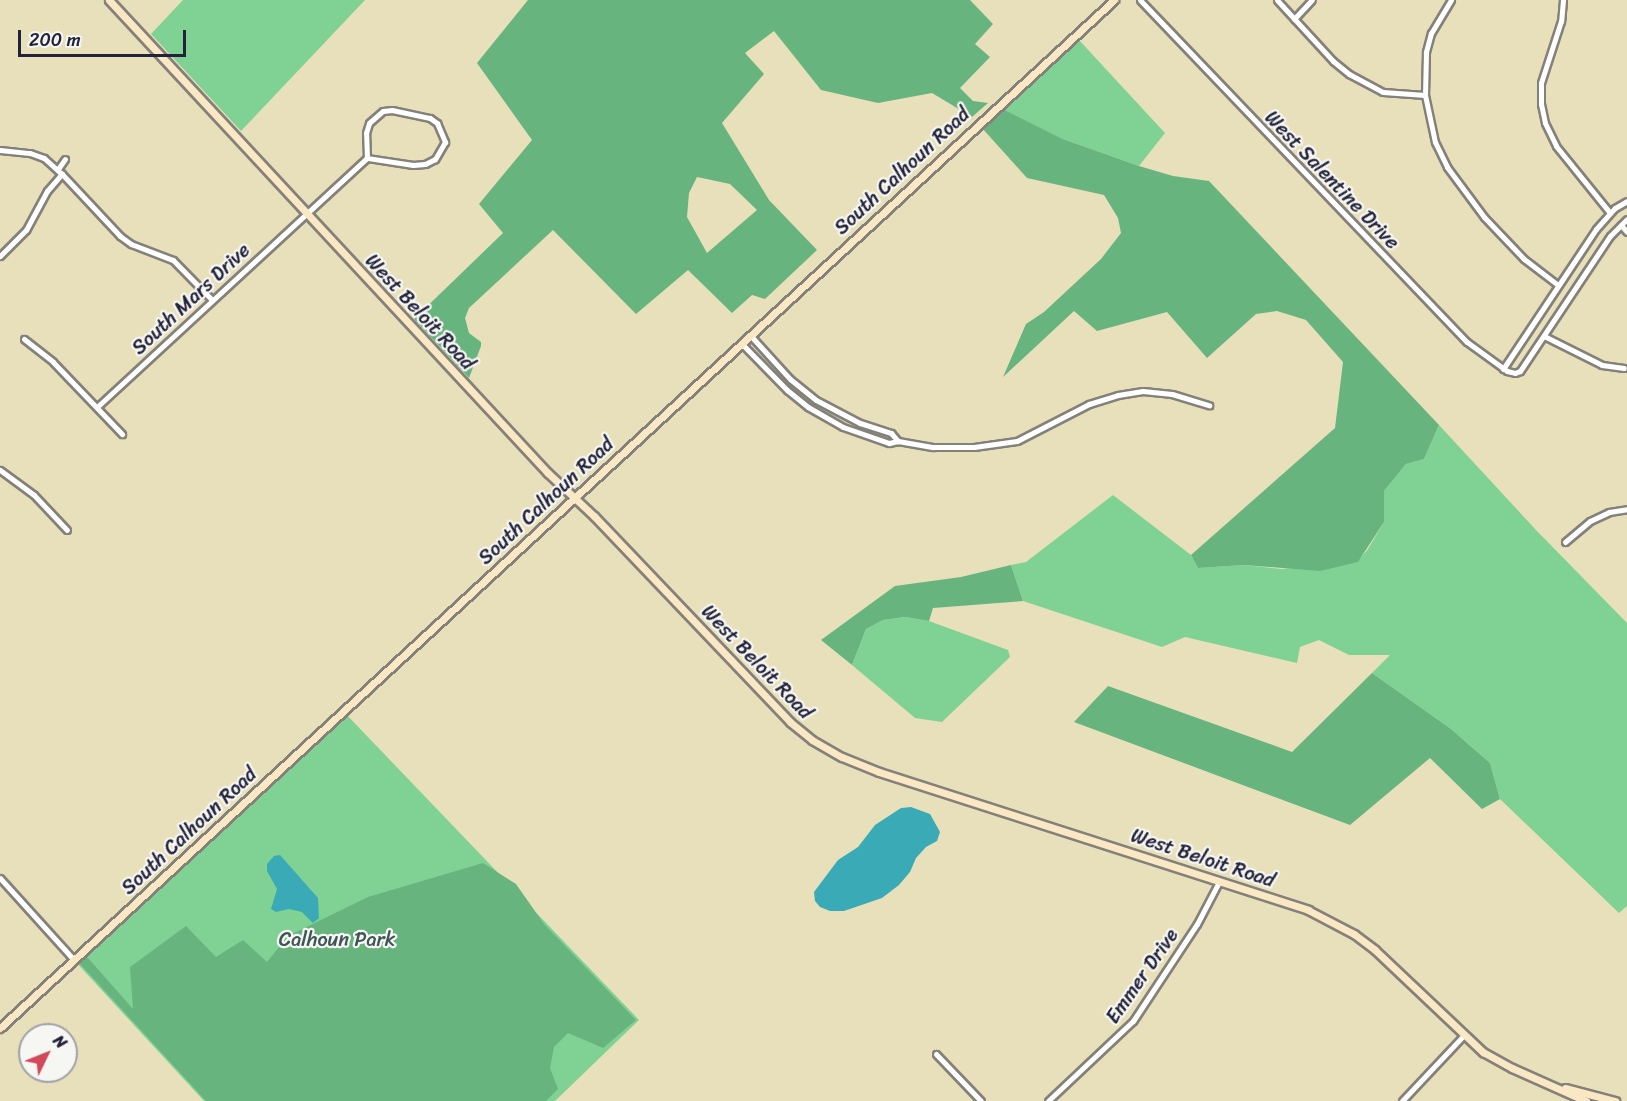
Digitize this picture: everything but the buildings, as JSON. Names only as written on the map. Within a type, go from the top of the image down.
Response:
[{"type":"main road","name":"West Beloit Road","points":[[109,0],[525,448],[790,722],[826,749],[879,772],[1308,909],[1354,934],[1389,963],[1464,1035],[1498,1060],[1586,1101]]},
{"type":"main road","name":"South Calhoun Road","points":[[0,1028],[1114,0]]},
{"type":"main road","name":"West Beloit Road","points":[[1554,1085],[1615,1101]]},
{"type":"street","name":"West Salentine Drive","points":[[1140,0],[1467,342],[1510,372],[1520,371],[1544,336]]},
{"type":"street","points":[[1277,0],[1333,61],[1367,85],[1399,95],[1425,95]]},
{"type":"street","points":[[1294,19],[1312,0]]},
{"type":"street","points":[[1451,0],[1431,33],[1426,52],[1425,95],[1435,142],[1463,192],[1508,243],[1558,285]]},
{"type":"street","points":[[1563,0],[1561,21],[1541,83],[1540,104],[1556,146],[1610,213]]},
{"type":"street","points":[[392,110],[430,118],[442,131],[445,142],[442,152],[425,164],[414,165],[368,158],[366,133],[369,123],[383,111],[392,110]]},
{"type":"street","points":[[0,150],[38,155],[60,171],[120,236],[131,244],[173,260],[212,300]]},
{"type":"street","name":"South Mars Drive","points":[[97,407],[368,158]]},
{"type":"street","points":[[0,256],[26,230],[65,159]]},
{"type":"street","points":[[1503,369],[1558,285],[1610,213],[1627,201]]},
{"type":"street","points":[[1624,368],[1602,365],[1544,336],[1596,255],[1627,219]]},
{"type":"street","points":[[1621,225],[1627,232]]},
{"type":"street","points":[[750,335],[790,378],[814,398],[855,420],[891,433],[898,441]]},
{"type":"street","points":[[24,339],[53,362],[122,434]]},
{"type":"street","points":[[741,343],[787,390],[808,407],[851,430],[889,443],[898,441],[933,447],[974,447],[1017,441],[1089,404],[1118,395],[1143,391],[1172,394],[1209,405]]},
{"type":"street","points":[[808,407],[814,398]]},
{"type":"street","points":[[851,430],[855,420]]},
{"type":"street","points":[[0,470],[34,495],[66,530]]},
{"type":"street","points":[[1565,542],[1590,520],[1609,512],[1627,509]]},
{"type":"street","points":[[0,878],[74,960]]},
{"type":"street","name":"Emmer Drive","points":[[1048,1101],[1133,1021],[1197,924],[1219,882]]},
{"type":"street","points":[[1402,1101],[1464,1035]]},
{"type":"street","points":[[936,1053],[981,1101]]},
{"type":"green space","points":[[183,0],[365,0],[241,131],[151,34]]},
{"type":"green space","points":[[528,0],[970,0],[993,24],[975,44],[990,57],[960,88],[973,101],[988,103],[972,117],[932,93],[878,103],[821,90],[774,31],[745,53],[764,74],[722,123],[769,200],[817,250],[765,299],[752,295],[732,313],[688,270],[636,314],[553,230],[469,308],[465,318],[469,333],[481,342],[481,346],[469,378],[414,319],[503,233],[479,204],[532,140],[477,63]],"holes":[[[697,177],[730,184],[757,210],[707,253],[687,217],[689,193]]]},
{"type":"green space","points":[[1079,40],[1165,133],[1139,166],[1063,139],[1005,110]]},
{"type":"green space","points":[[1005,110],[1063,139],[1139,166],[1173,176],[1209,181],[1439,425],[1424,459],[1406,464],[1384,491],[1384,522],[1358,562],[1320,571],[1244,565],[1198,568],[1191,555],[1335,428],[1343,362],[1306,320],[1277,311],[1256,314],[1207,358],[1167,312],[1097,331],[1074,311],[1003,377],[1026,324],[1044,312],[1101,259],[1121,233],[1118,218],[1104,195],[1027,178],[982,128]]},
{"type":"green space","points":[[1439,425],[1536,530],[1627,623],[1627,906],[1619,913],[1500,799],[1490,763],[1451,729],[1372,673],[1390,655],[1349,655],[1319,640],[1300,647],[1297,663],[1185,637],[1162,647],[1023,601],[1011,565],[1026,562],[1113,495],[1191,555],[1198,568],[1244,565],[1282,569],[1357,562],[1368,549],[1384,522],[1384,491],[1406,464],[1424,459]]},
{"type":"green space","points":[[1011,565],[1023,601],[933,608],[929,621],[905,617],[883,620],[866,629],[852,665],[821,640],[895,586],[961,577]]},
{"type":"green space","points":[[905,617],[929,621],[1008,650],[1010,657],[942,722],[915,718],[852,665],[866,629],[883,620]]},
{"type":"green space","points":[[1372,673],[1451,729],[1490,763],[1500,799],[1482,809],[1430,758],[1350,825],[1074,722],[1108,686],[1292,752]]},
{"type":"green space","name":"Calhoun Park","points":[[343,711],[639,1020],[555,1101],[204,1101],[74,960]]},
{"type":"green space","name":"Calhoun Park","points":[[483,863],[516,884],[544,924],[636,1020],[603,1048],[568,1033],[554,1047],[550,1068],[558,1089],[546,1101],[206,1101],[80,964],[80,959],[88,958],[133,1009],[130,967],[186,926],[216,957],[243,940],[267,962],[288,936],[368,897]]},
{"type":"water","points":[[911,807],[930,814],[940,832],[937,841],[926,847],[916,858],[910,872],[899,885],[882,898],[844,911],[830,911],[820,907],[815,901],[814,892],[838,860],[858,847],[875,825],[901,808]]},
{"type":"water","points":[[280,855],[318,898],[319,918],[313,923],[302,912],[289,909],[276,912],[271,909],[277,889],[267,871],[267,864],[274,856]]}]
